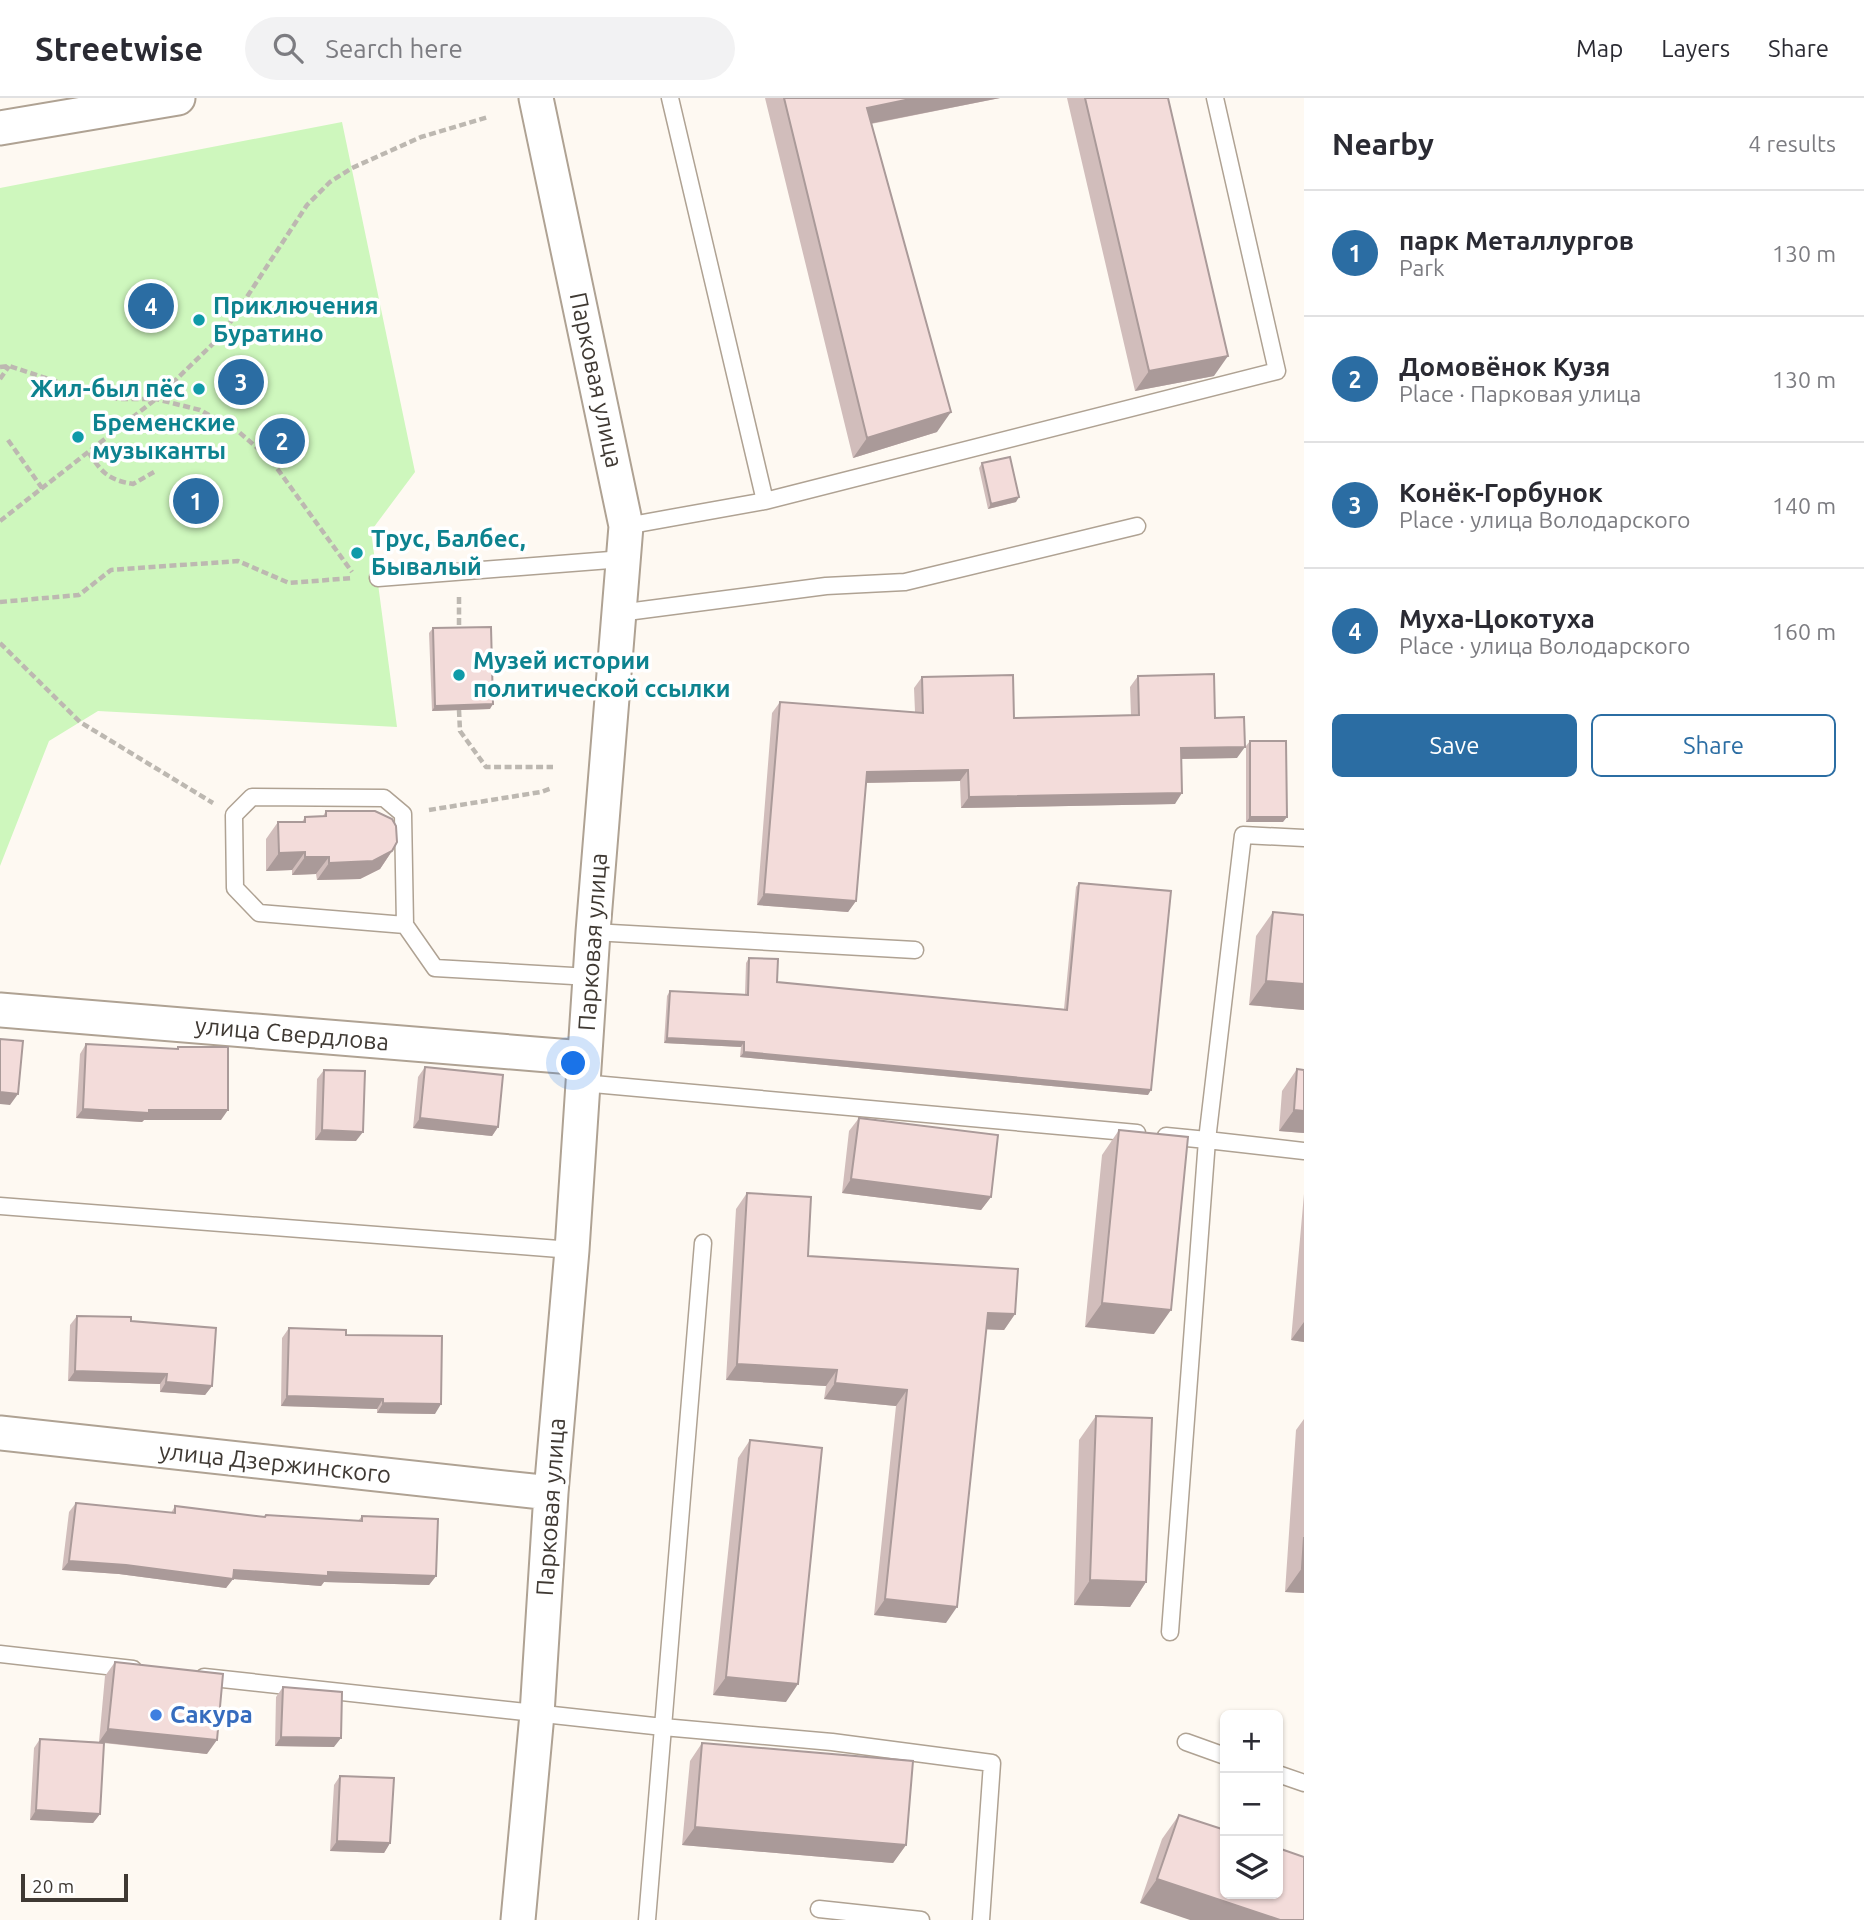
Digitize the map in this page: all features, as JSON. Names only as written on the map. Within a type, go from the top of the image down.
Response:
[{"type":"street","points":[[0,128],[177,98]]},
{"type":"street","name":"Парковая улица","points":[[518,1920],[537,1714],[593,932],[626,526],[536,98]]},
{"type":"street","name":"улица Свердлова","points":[[0,1010],[583,1071]]},
{"type":"street","name":"улица Дзержинского","points":[[0,1433],[551,1493]]},
{"type":"lane","points":[[670,98],[765,501]]},
{"type":"lane","points":[[626,526],[765,501],[1277,371],[1215,98]]},
{"type":"lane","points":[[619,613],[826,586],[905,582],[1138,526]]},
{"type":"lane","points":[[378,578],[624,559]]},
{"type":"lane","points":[[405,925],[259,913],[235,888],[234,815],[252,797],[384,798],[403,814],[405,925],[435,968],[590,977]]},
{"type":"lane","points":[[1170,1632],[1207,1140],[1243,835],[1304,838]]},
{"type":"lane","points":[[593,932],[915,950]]},
{"type":"lane","points":[[583,1071],[1304,1151]]},
{"type":"lane","points":[[0,1206],[572,1250]]},
{"type":"lane","points":[[647,1920],[703,1243]]},
{"type":"lane","points":[[0,1654],[152,1671]]},
{"type":"lane","points":[[193,1675],[537,1714],[832,1742],[992,1763],[981,1920]]},
{"type":"lane","points":[[1186,1742],[1220,1754]]},
{"type":"lane","points":[[1283,1776],[1304,1783]]},
{"type":"lane","points":[[819,1909],[920,1920]]},
{"type":"path","points":[[0,521],[156,399],[222,335],[307,205],[330,182],[352,168],[421,137],[488,117]]},
{"type":"path","points":[[0,366],[9,366],[118,399],[156,399],[200,410],[239,432],[271,460],[357,578],[289,583],[238,561],[111,570],[79,595],[0,602]]},
{"type":"path","points":[[0,379],[9,366]]},
{"type":"path","points":[[8,440],[42,488]]},
{"type":"path","points":[[89,453],[99,468],[114,481],[133,484],[154,472]]},
{"type":"path","points":[[459,587],[459,633]]},
{"type":"path","points":[[0,643],[80,722],[234,815]]},
{"type":"path","points":[[459,710],[460,731],[486,768],[552,768]]},
{"type":"path","points":[[403,814],[552,788]]},
{"type":"green space","points":[[342,122],[415,472],[371,531],[397,727],[98,711],[49,741],[0,866],[0,188]]},
{"type":"building","points":[[784,98],[915,98],[867,108],[951,412],[867,438]]},
{"type":"building","points":[[1085,98],[1168,98],[1228,356],[1149,371]]},
{"type":"building","points":[[1010,457],[1019,497],[991,504],[982,463]]},
{"type":"building","points":[[491,627],[493,704],[435,706],[433,628]]},
{"type":"building","points":[[1214,674],[1215,718],[1244,717],[1245,747],[1181,748],[1182,793],[969,797],[968,770],[867,772],[856,901],[764,894],[780,702],[923,713],[922,677],[1013,675],[1014,718],[1139,715],[1138,676]]},
{"type":"building","points":[[1250,741],[1286,741],[1287,817],[1250,817]]},
{"type":"building","points":[[326,811],[375,811],[392,819],[396,826],[397,842],[392,851],[373,861],[329,863],[329,857],[305,857],[305,852],[279,853],[278,822],[305,822],[305,817],[326,816]]},
{"type":"building","points":[[1079,883],[1171,891],[1151,1090],[744,1052],[744,1042],[667,1038],[670,991],[748,995],[749,958],[778,959],[777,982],[1067,1010]]},
{"type":"building","points":[[1273,912],[1304,915],[1304,984],[1266,981]]},
{"type":"building","points":[[0,1039],[23,1041],[18,1094],[0,1092]]},
{"type":"building","points":[[86,1044],[178,1049],[228,1047],[228,1110],[149,1110],[149,1113],[83,1109]]},
{"type":"building","points":[[425,1067],[503,1075],[498,1127],[420,1118]]},
{"type":"building","points":[[1297,1069],[1304,1070],[1304,1111],[1294,1110]]},
{"type":"building","points":[[324,1070],[365,1071],[363,1132],[322,1130]]},
{"type":"building","points":[[859,1118],[998,1135],[991,1197],[851,1179]]},
{"type":"building","points":[[1119,1130],[1188,1137],[1171,1310],[1102,1303]]},
{"type":"building","points":[[747,1193],[811,1197],[808,1256],[1018,1269],[1015,1314],[988,1313],[957,1607],[885,1599],[907,1390],[835,1383],[837,1370],[737,1364]]},
{"type":"building","points":[[77,1316],[131,1317],[131,1321],[216,1328],[212,1386],[166,1382],[167,1374],[75,1371]]},
{"type":"building","points":[[289,1328],[346,1330],[346,1335],[442,1336],[441,1404],[287,1396]]},
{"type":"building","points":[[1096,1416],[1152,1418],[1146,1582],[1090,1580]]},
{"type":"building","points":[[750,1440],[822,1448],[798,1684],[726,1677]]},
{"type":"building","points":[[76,1503],[175,1513],[175,1506],[265,1517],[362,1521],[362,1516],[438,1519],[436,1576],[328,1572],[328,1576],[234,1570],[233,1579],[126,1565],[69,1561]]},
{"type":"building","points":[[1304,1537],[1304,1568],[1302,1568]]},
{"type":"building","name":"Сакура","points":[[115,1662],[223,1674],[217,1740],[108,1729]]},
{"type":"building","points":[[283,1687],[342,1692],[341,1738],[281,1737]]},
{"type":"building","points":[[40,1739],[104,1743],[100,1814],[36,1810]]},
{"type":"building","points":[[702,1743],[913,1761],[906,1845],[695,1827]]},
{"type":"building","points":[[340,1776],[394,1778],[390,1843],[337,1841]]},
{"type":"building","points":[[1179,1815],[1220,1828],[1220,1899],[1283,1899],[1283,1850],[1304,1857],[1304,1920],[1280,1920],[1157,1879]]},
{"type":"place","name":"Муха-Цокотуха","points":[[151,306]]},
{"type":"place","name":"Приключения Буратино","points":[[199,320]]},
{"type":"place","name":"Конёк-Горбунок","points":[[241,382]]},
{"type":"place","name":"Жил-был пёс","points":[[199,389]]},
{"type":"place","name":"Бременские музыканты","points":[[78,437]]},
{"type":"place","name":"Домовёнок Кузя","points":[[282,441]]},
{"type":"place","name":"парк Металлургов","points":[[196,501]]},
{"type":"place","name":"Трус, Балбес, Бывалый","points":[[357,553]]},
{"type":"place","name":"Музей истории политической ссылки","points":[[459,675]]},
{"type":"place","name":"Сакура","points":[[156,1715]]}]
